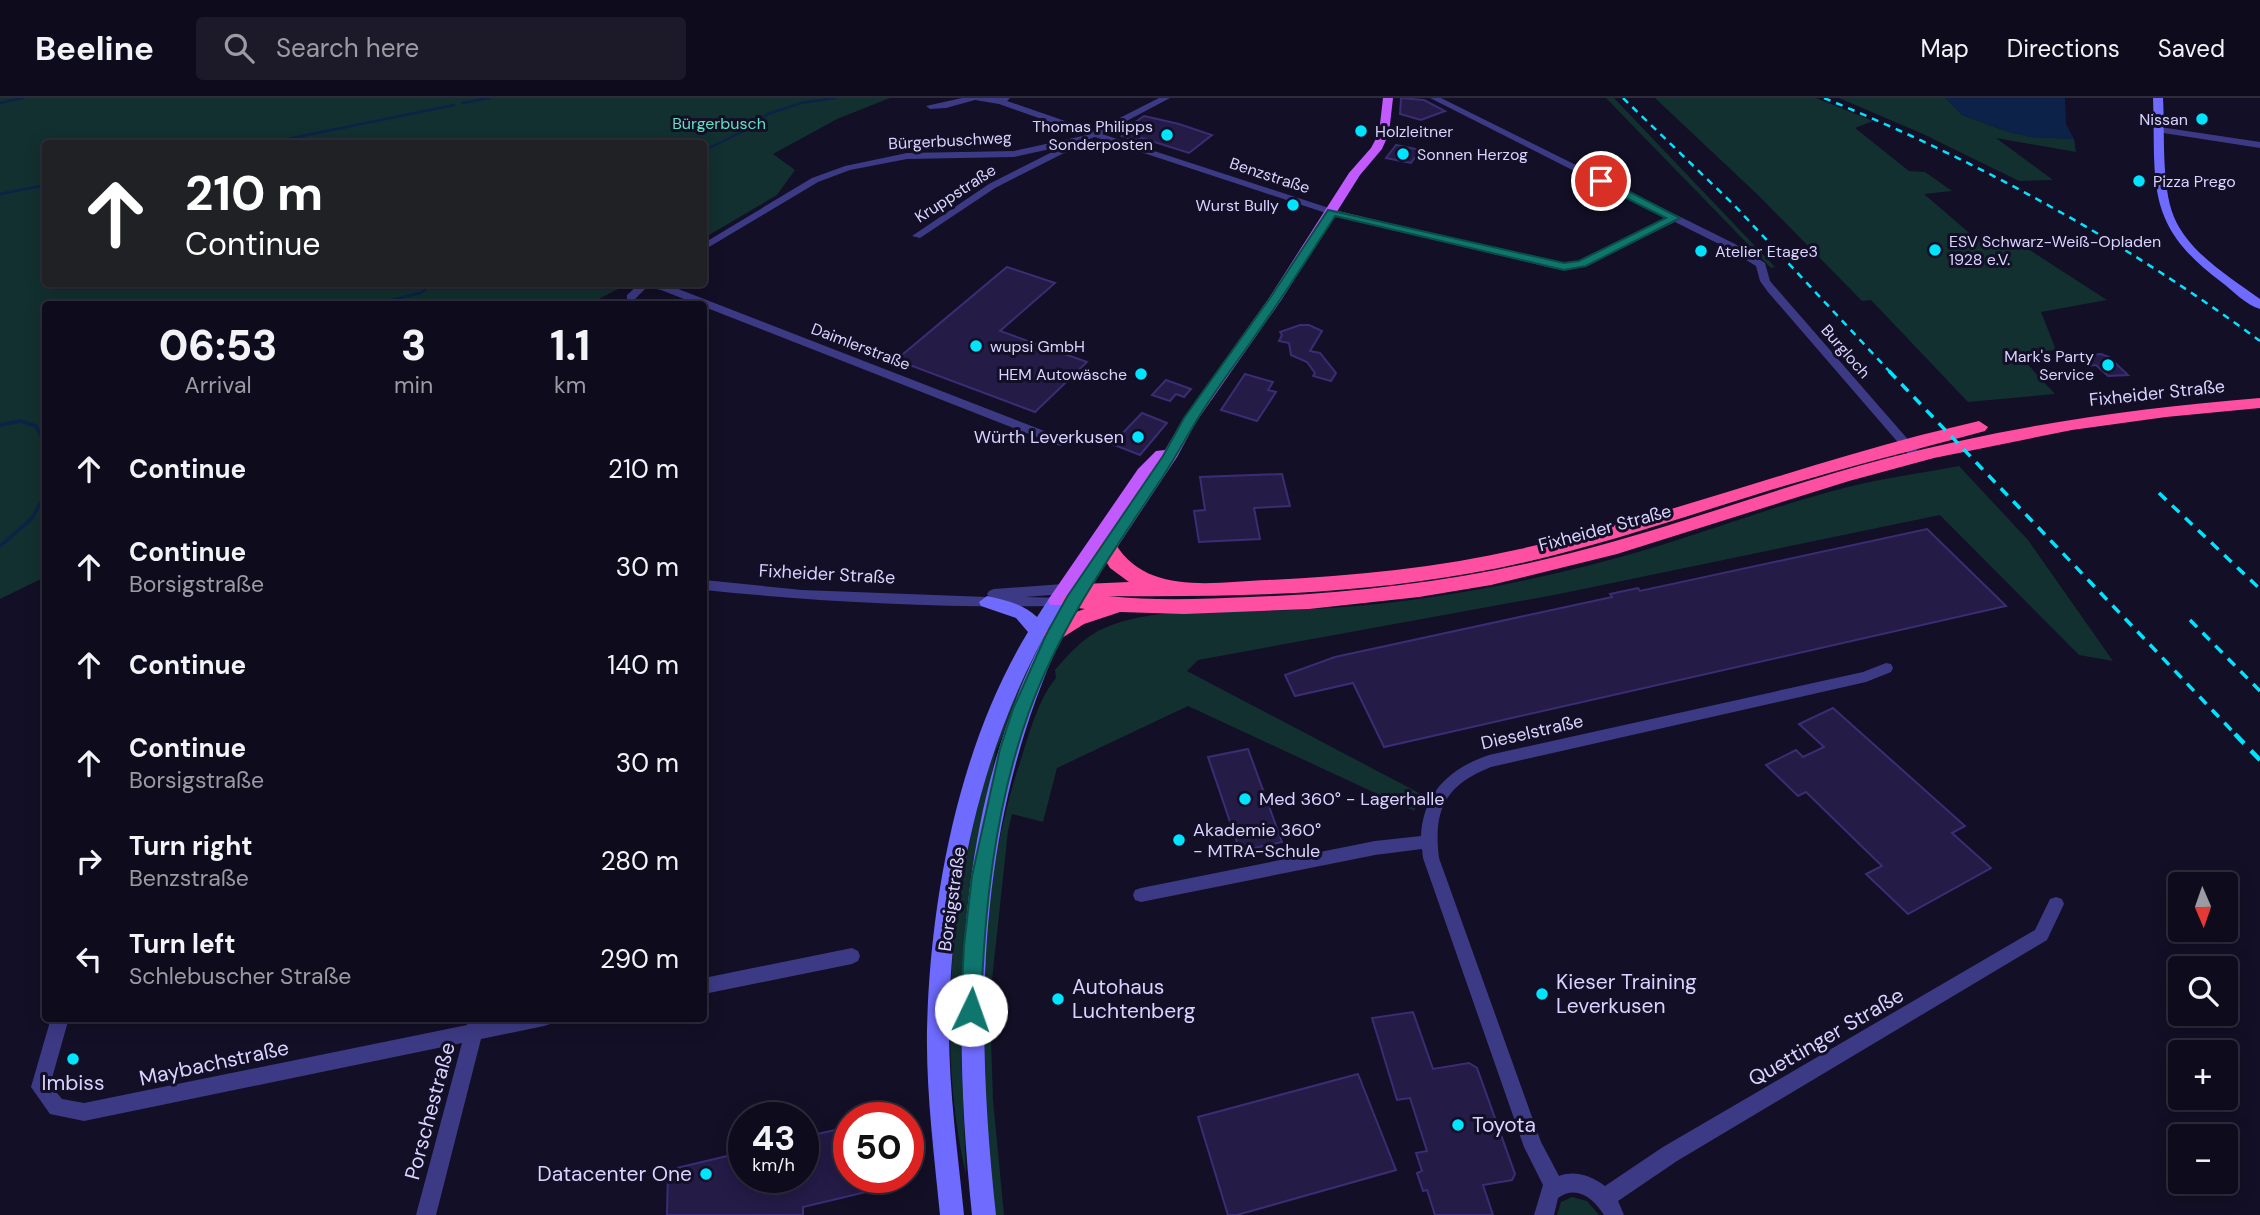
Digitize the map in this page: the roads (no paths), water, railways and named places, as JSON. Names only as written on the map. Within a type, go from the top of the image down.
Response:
[{"type":"highway","name":"Fixheider Straße","points":[[1072,592],[1285,586],[1364,579],[1519,556],[1887,456],[2019,426],[2173,397],[2260,391]]},
{"type":"highway","name":"Fixheider Straße","points":[[2019,426],[2188,408],[2260,404]]},
{"type":"highway","name":"Fixheider Straße","points":[[1072,592],[1134,606],[1280,604],[1435,587],[1524,571],[1618,548],[1887,456]]},
{"type":"highway","points":[[1108,548],[1115,564],[1128,573],[1174,590]]},
{"type":"highway","points":[[1045,632],[1089,614],[1134,606]]},
{"type":"main road","points":[[1072,592],[1108,548],[1169,457],[1189,421],[1275,299],[1355,173],[1382,139],[1388,98]]},
{"type":"main road","points":[[2158,98],[2163,199],[2169,219],[2187,246],[2213,270],[2260,305]]},
{"type":"main road","points":[[987,602],[1012,608],[1026,615],[1045,632],[1143,473],[1160,454],[1170,451]]},
{"type":"main road","name":"Borsigstraße","points":[[952,1215],[943,1126],[938,1032],[945,937],[955,864],[970,799],[993,732],[1045,632]]},
{"type":"main road","name":"Borsigstraße","points":[[984,1215],[976,1155],[970,1031],[973,946],[982,876],[1008,749],[1045,632]]},
{"type":"street","name":"Benzstraße","points":[[974,98],[1003,100],[1096,134],[1332,212],[1564,267],[1582,264],[1675,218]]},
{"type":"street","points":[[930,106],[974,98]]},
{"type":"street","name":"Bürgerbuschweg","points":[[707,245],[815,180],[848,168],[907,156],[1014,154],[1085,139],[1166,98]]},
{"type":"street","points":[[1434,98],[1675,218]]},
{"type":"street","points":[[2160,131],[2260,145]]},
{"type":"street","name":"Kruppstraße","points":[[917,236],[992,186],[1085,139]]},
{"type":"street","name":"Burgloch","points":[[1675,218],[1731,246],[1763,268],[1765,281],[1772,290],[1912,451]]},
{"type":"street","points":[[631,297],[640,287]]},
{"type":"street","name":"Daimlerstraße","points":[[664,287],[700,301]]},
{"type":"street","name":"Daimlerstraße","points":[[707,304],[1061,442]]},
{"type":"street","name":"Fixheider Straße","points":[[707,585],[802,595],[987,602],[1072,592]]},
{"type":"street","name":"Fixheider Straße","points":[[948,601],[1020,590],[1072,592]]},
{"type":"street","name":"Dieselstraße","points":[[1555,1187],[1533,1147],[1431,858],[1428,842],[1433,808],[1438,796],[1457,775],[1473,766],[1866,677],[1886,668]]},
{"type":"street","points":[[1142,895],[1375,848],[1428,842]]},
{"type":"street","name":"Quettinger Straße","points":[[1555,1187],[1574,1182],[1596,1190],[1610,1206],[1670,1154],[2041,935],[2056,904]]},
{"type":"street","points":[[707,985],[852,956]]},
{"type":"street","name":"Maybachstraße","points":[[59,1022],[40,1087],[57,1107],[83,1112],[476,1026]]},
{"type":"street","points":[[476,1026],[510,1022]]},
{"type":"street","name":"Porschestraße","points":[[426,1215],[476,1026]]},
{"type":"street","points":[[1544,1215],[1546,1200],[1555,1187]]},
{"type":"water","points":[[1946,98],[2065,98],[2066,124],[2074,139],[2031,137],[2009,132],[1962,115]]},
{"type":"waterway","points":[[0,103],[23,98]]},
{"type":"waterway","points":[[463,103],[489,98]]},
{"type":"waterway","points":[[707,151],[768,114],[801,103],[835,98]]},
{"type":"waterway","points":[[283,140],[454,105]]},
{"type":"waterway","points":[[0,194],[42,186]]},
{"type":"waterway","points":[[387,301],[420,293],[426,287]]},
{"type":"waterway","points":[[0,425],[21,421],[36,426],[42,434]]},
{"type":"waterway","points":[[0,546],[32,518],[42,503]]},
{"type":"railway","points":[[1623,98],[1734,205],[1891,373]]},
{"type":"railway","points":[[1824,98],[1939,149],[2049,206],[2156,270],[2260,341]]},
{"type":"railway","points":[[1889,371],[2237,736]]},
{"type":"railway","points":[[2159,493],[2260,589]]},
{"type":"railway","points":[[2190,620],[2260,691]]},
{"type":"railway","points":[[2235,734],[2260,760]]},
{"type":"place","name":"Nissan","points":[[2202,119]]},
{"type":"place","name":"Holzleitner","points":[[1361,131]]},
{"type":"place","name":"Thomas Philipps Sonderposten","points":[[1167,135]]},
{"type":"place","name":"Sonnen Herzog","points":[[1403,154]]},
{"type":"place","name":"Pizza Prego","points":[[2139,181]]},
{"type":"place","name":"Wurst Bully","points":[[1293,205]]},
{"type":"place","name":"ESV Schwarz-Weiß-Opladen 1928 e.V.","points":[[1935,250]]},
{"type":"place","name":"Atelier Etage3","points":[[1701,251]]},
{"type":"place","name":"wupsi GmbH","points":[[976,346]]},
{"type":"place","name":"Mark's Party Service","points":[[2108,365]]},
{"type":"place","name":"HEM Autowäsche","points":[[1141,374]]},
{"type":"place","name":"Würth Leverkusen","points":[[1138,437]]},
{"type":"place","name":"Med 360° - Lagerhalle","points":[[1245,799]]},
{"type":"place","name":"Akademie 360° - MTRA-Schule","points":[[1179,840]]},
{"type":"place","name":"Kieser Training Leverkusen","points":[[1542,994]]},
{"type":"place","name":"Autohaus Luchtenberg","points":[[1058,999]]},
{"type":"place","name":"Imbiss","points":[[73,1059]]},
{"type":"place","name":"Toyota","points":[[1458,1125]]},
{"type":"place","name":"Datacenter One","points":[[706,1174]]},
{"type":"park label","name":"Bürgerbusch","points":[[719,123]]}]
